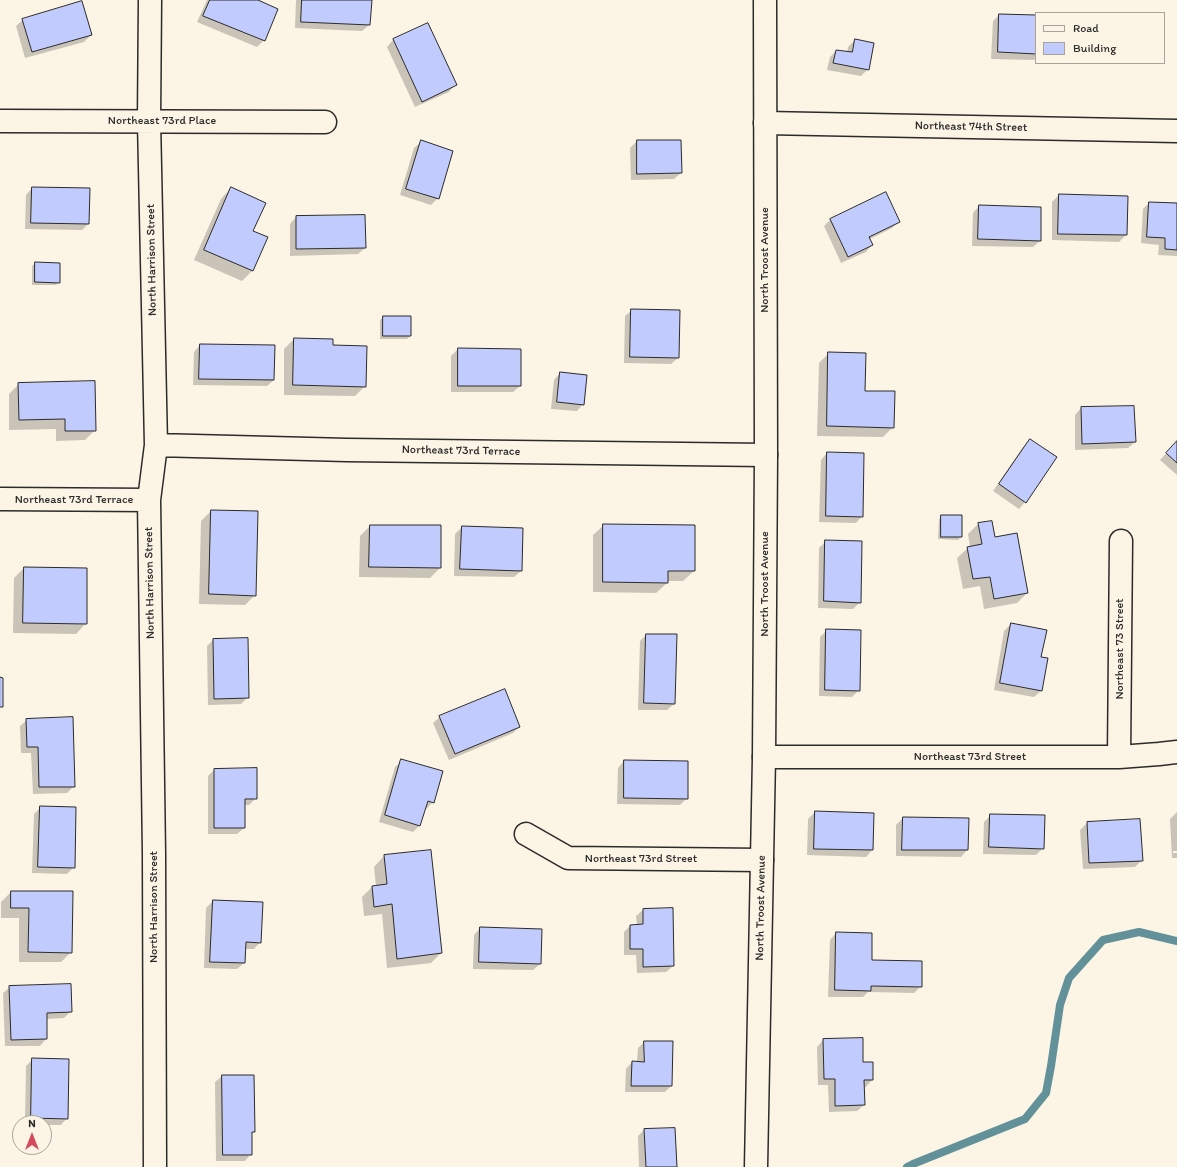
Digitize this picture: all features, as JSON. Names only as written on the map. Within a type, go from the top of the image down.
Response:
[{"type":"street","name":"North Harrison Street","points":[[150,0],[149,121],[156,445],[149,500],[154,862],[155,1167]]},
{"type":"street","name":"North Troost Avenue","points":[[756,1167],[764,756],[766,455],[765,0]]},
{"type":"street","name":"Northeast 73rd Place","points":[[0,120],[325,122]]},
{"type":"street","name":"Northeast 74th Street","points":[[765,123],[1177,131]]},
{"type":"street","name":"Northeast 73rd Terrace","points":[[156,445],[348,450],[766,455]]},
{"type":"street","name":"Northeast 73rd Terrace","points":[[0,499],[149,500]]},
{"type":"street","name":"Northeast 73 Street","points":[[1119,756],[1120,541]]},
{"type":"street","name":"Northeast 73rd Street","points":[[764,756],[1119,756],[1177,752]]},
{"type":"street","name":"Northeast 73rd Street","points":[[526,834],[568,858],[762,860]]},
{"type":"building","points":[[210,0],[258,0],[278,9],[265,41],[203,16]]},
{"type":"building","points":[[302,0],[372,0],[370,25],[301,22]]},
{"type":"building","points":[[82,1],[92,35],[32,52],[22,19]]},
{"type":"building","points":[[999,14],[1035,15],[1035,54],[998,52]]},
{"type":"building","points":[[428,23],[457,85],[422,102],[393,39]]},
{"type":"building","points":[[855,39],[874,43],[869,70],[833,63],[836,50],[852,52]]},
{"type":"building","points":[[421,140],[453,151],[439,199],[406,189]]},
{"type":"building","points":[[637,140],[681,140],[682,173],[637,174]]},
{"type":"building","points":[[32,187],[90,188],[89,224],[31,223]]},
{"type":"building","points":[[231,187],[266,203],[253,231],[268,237],[253,271],[204,250]]},
{"type":"building","points":[[886,192],[900,222],[869,237],[873,245],[848,257],[830,219]]},
{"type":"building","points":[[1059,194],[1128,196],[1127,235],[1058,234]]},
{"type":"building","points":[[1149,202],[1177,203],[1177,250],[1165,249],[1165,238],[1147,237]]},
{"type":"building","points":[[979,205],[1041,207],[1041,241],[978,239]]},
{"type":"building","points":[[365,215],[366,248],[296,249],[296,216]]},
{"type":"building","points":[[35,262],[60,263],[60,283],[35,282]]},
{"type":"building","points":[[631,309],[680,310],[679,358],[630,357]]},
{"type":"building","points":[[383,316],[411,316],[411,336],[383,336]]},
{"type":"building","points":[[294,338],[333,339],[333,345],[367,346],[366,387],[293,385]]},
{"type":"building","points":[[200,344],[275,345],[274,380],[199,379]]},
{"type":"building","points":[[458,348],[521,349],[521,386],[458,386]]},
{"type":"building","points":[[828,352],[866,353],[865,391],[895,391],[894,428],[827,426]]},
{"type":"building","points":[[560,372],[587,375],[584,405],[557,402]]},
{"type":"building","points":[[95,381],[96,431],[65,431],[65,419],[19,420],[18,383]]},
{"type":"building","points":[[1134,406],[1136,442],[1082,444],[1081,407]]},
{"type":"building","points":[[1030,439],[1057,457],[1026,503],[999,484]]},
{"type":"building","points":[[1177,441],[1177,463],[1166,453]]},
{"type":"building","points":[[827,452],[864,453],[863,517],[826,516]]},
{"type":"building","points":[[211,510],[258,511],[256,596],[209,594]]},
{"type":"building","points":[[941,515],[962,515],[962,537],[941,537]]},
{"type":"building","points":[[992,521],[995,537],[1017,533],[1028,593],[994,599],[990,577],[973,579],[967,547],[982,544],[978,523]]},
{"type":"building","points":[[603,524],[695,525],[695,571],[668,571],[668,583],[603,582]]},
{"type":"building","points":[[370,525],[441,525],[441,568],[369,567]]},
{"type":"building","points":[[462,526],[523,528],[522,571],[460,569]]},
{"type":"building","points":[[825,540],[862,541],[861,603],[824,601]]},
{"type":"building","points":[[24,567],[87,568],[87,624],[23,623]]},
{"type":"building","points":[[1011,623],[1047,630],[1041,657],[1048,658],[1042,691],[1000,683]]},
{"type":"building","points":[[826,629],[861,630],[860,691],[825,690]]},
{"type":"building","points":[[646,634],[677,634],[675,704],[644,703]]},
{"type":"building","points":[[248,638],[249,698],[214,699],[213,639]]},
{"type":"building","points":[[0,677],[3,678],[3,707],[0,707]]},
{"type":"building","points":[[505,689],[520,727],[455,754],[439,716]]},
{"type":"building","points":[[73,717],[75,787],[39,787],[38,747],[27,747],[26,719]]},
{"type":"building","points":[[401,759],[443,771],[434,803],[428,801],[420,826],[385,815]]},
{"type":"building","points":[[624,760],[688,761],[688,799],[624,798]]},
{"type":"building","points":[[257,768],[257,799],[245,799],[245,828],[214,828],[214,769]]},
{"type":"building","points":[[40,806],[76,807],[75,868],[38,867]]},
{"type":"building","points":[[815,811],[874,813],[873,850],[814,849]]},
{"type":"building","points":[[990,814],[1045,815],[1044,849],[989,847]]},
{"type":"building","points":[[903,817],[969,818],[968,850],[902,850]]},
{"type":"building","points":[[1140,819],[1143,861],[1089,863],[1087,822]]},
{"type":"building","points":[[431,850],[442,953],[397,959],[392,904],[374,907],[372,886],[387,884],[384,855]]},
{"type":"building","points":[[11,891],[73,891],[72,953],[28,952],[29,908],[11,908]]},
{"type":"building","points":[[213,900],[263,902],[261,943],[246,942],[245,963],[210,962]]},
{"type":"building","points":[[673,908],[674,966],[643,967],[643,949],[630,949],[630,925],[643,924],[643,909]]},
{"type":"building","points":[[480,927],[542,929],[541,964],[479,962]]},
{"type":"building","points":[[836,932],[872,933],[872,960],[922,961],[922,987],[871,986],[871,991],[835,990]]},
{"type":"building","points":[[71,984],[72,1012],[47,1013],[47,1039],[11,1040],[9,986]]},
{"type":"building","points":[[863,1038],[863,1062],[873,1062],[873,1080],[864,1080],[865,1105],[835,1106],[835,1079],[824,1079],[823,1039]]},
{"type":"building","points":[[644,1041],[673,1041],[672,1086],[631,1086],[632,1061],[644,1062]]},
{"type":"building","points":[[32,1058],[69,1059],[68,1119],[52,1119],[52,1115],[31,1115]]},
{"type":"building","points":[[222,1075],[254,1075],[255,1132],[252,1132],[252,1155],[223,1155]]},
{"type":"building","points":[[675,1128],[677,1167],[646,1167],[644,1129]]},
{"type":"waterway","points":[[907,1167],[1025,1119],[1046,1093],[1060,1005],[1069,978],[1103,940],[1139,932],[1177,941]]}]
